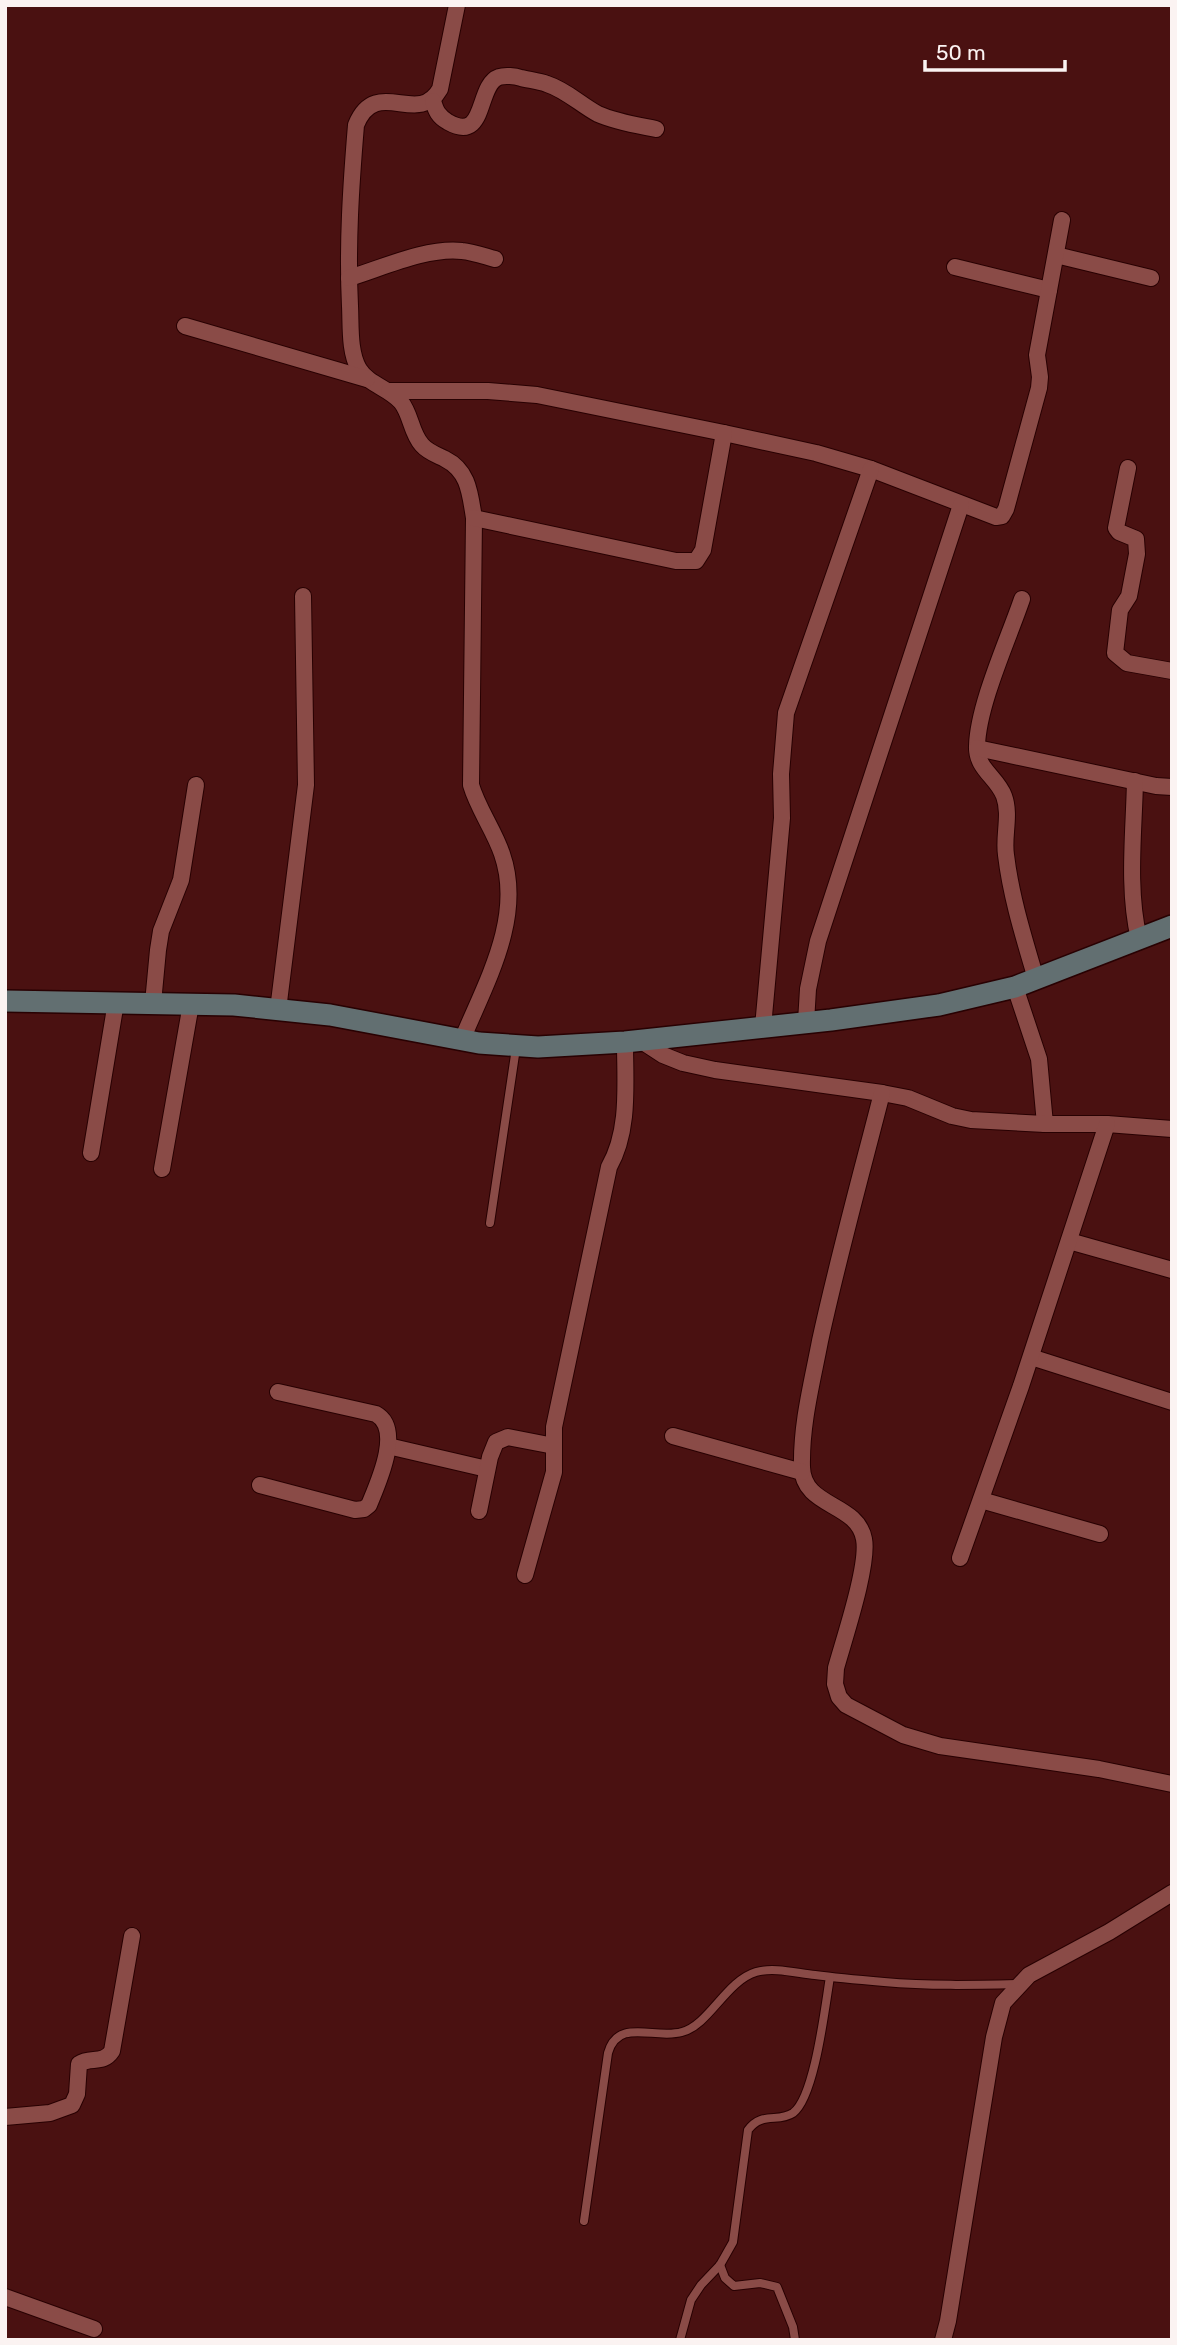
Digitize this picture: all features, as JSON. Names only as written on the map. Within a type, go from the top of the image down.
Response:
[{"type":"main road","points":[[5,1000],[191,1004],[278,1010],[330,1015],[462,1040],[538,1047],[633,1041],[939,1005],[1015,987],[1172,926]]},
{"type":"street","points":[[367,379],[355,358],[349,278],[350,188],[356,125],[366,108],[375,104],[425,104],[433,101],[440,89],[457,5]]},
{"type":"street","points":[[433,101],[436,111],[443,119],[453,124],[468,125],[480,114],[491,82],[500,76],[514,76],[548,84],[599,114],[619,122],[656,129]]},
{"type":"street","points":[[388,391],[488,391],[537,395],[724,433],[816,453],[872,469],[961,505],[996,517],[1002,516],[1039,388],[1041,377],[1037,355],[1062,220]]},
{"type":"street","points":[[349,278],[450,250],[495,259]]},
{"type":"street","points":[[1056,255],[1151,278]]},
{"type":"street","points":[[955,267],[1049,290]]},
{"type":"street","points":[[185,326],[367,379],[401,402],[421,444],[456,466],[469,487],[474,518],[471,785],[475,800],[501,852],[508,876],[509,892],[502,939],[462,1040]]},
{"type":"street","points":[[474,518],[676,561],[696,561],[704,550],[724,433]]},
{"type":"street","points":[[1128,468],[1116,528],[1136,539],[1138,548],[1129,596],[1118,617],[1115,653],[1127,663],[1172,671]]},
{"type":"street","points":[[763,1027],[782,818],[781,774],[786,713],[872,469]]},
{"type":"street","points":[[806,1022],[808,989],[818,941],[961,505]]},
{"type":"street","points":[[278,1010],[306,785],[303,596]]},
{"type":"street","points":[[1022,599],[984,708],[977,748],[979,761],[1004,794],[1008,873],[1017,917],[1036,979]]},
{"type":"street","points":[[977,748],[1172,787]]},
{"type":"street","points":[[1135,781],[1133,894],[1134,919],[1139,939]]},
{"type":"street","points":[[153,1003],[159,941],[181,880],[196,785]]},
{"type":"street","points":[[1015,987],[1039,1059],[1045,1124]]},
{"type":"street","points":[[91,1153],[116,1002]]},
{"type":"street","points":[[162,1169],[191,1004]]},
{"type":"street","points":[[525,1575],[554,1472],[554,1427],[609,1167],[619,1148],[633,1041],[683,1063],[727,1072],[908,1098],[952,1116],[971,1120],[1172,1129]]},
{"type":"street","points":[[882,1093],[832,1287],[801,1441],[805,1484],[815,1496],[845,1512],[856,1522],[864,1537],[865,1557],[835,1676],[839,1697],[846,1705],[903,1735],[940,1746],[1099,1769],[1172,1784]]},
{"type":"street","points":[[960,1558],[1031,1357],[1107,1124]]},
{"type":"street","points":[[1069,1241],[1172,1270]]},
{"type":"street","points":[[1031,1357],[1172,1402]]},
{"type":"street","points":[[260,1485],[355,1510],[364,1509],[372,1497],[388,1446],[387,1424],[376,1414],[278,1392]]},
{"type":"street","points":[[673,1436],[802,1472]]},
{"type":"street","points":[[479,1511],[493,1448],[501,1438],[519,1438],[554,1446]]},
{"type":"street","points":[[388,1446],[487,1469]]},
{"type":"street","points":[[981,1500],[1100,1534]]},
{"type":"street","points":[[943,2340],[994,2037],[1003,2003],[1029,1975],[1109,1932],[1172,1893]]},
{"type":"street","points":[[5,2117],[50,2113],[72,2105],[77,2094],[79,2064],[108,2057],[112,2050],[132,1936]]},
{"type":"street","points":[[5,2297],[94,2329]]},
{"type":"lane","points":[[490,1223],[516,1045]]},
{"type":"lane","points":[[584,2221],[608,2053],[611,2043],[619,2035],[634,2032],[670,2034],[689,2030],[731,1988],[744,1977],[757,1972],[783,1971],[935,1985],[1018,1984]]},
{"type":"lane","points":[[680,2340],[691,2300],[720,2265],[733,2242],[746,2136],[752,2124],[759,2120],[785,2117],[802,2104],[814,2069],[830,1977]]},
{"type":"lane","points":[[720,2265],[725,2278],[734,2286],[760,2283],[777,2287],[793,2327],[795,2340]]}]
